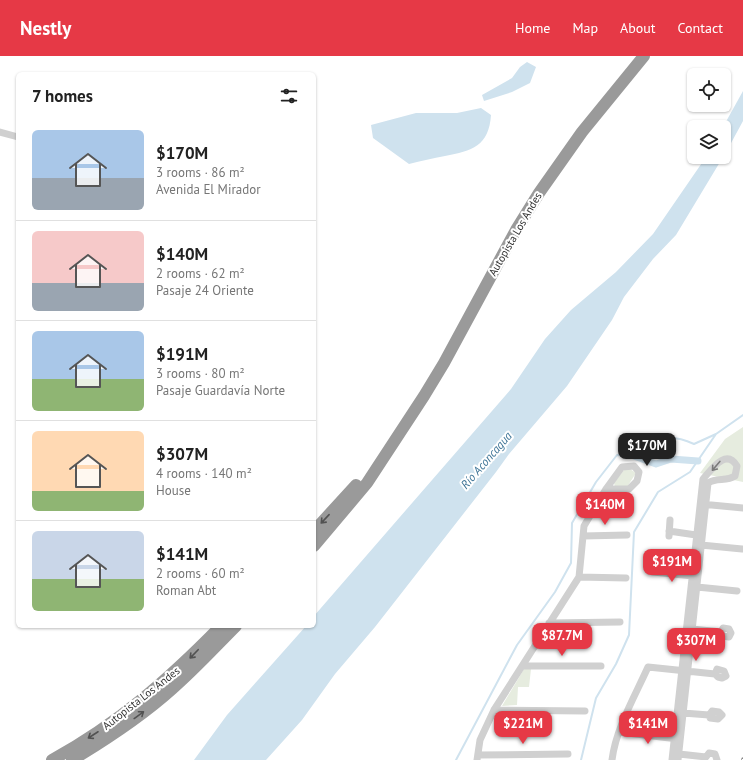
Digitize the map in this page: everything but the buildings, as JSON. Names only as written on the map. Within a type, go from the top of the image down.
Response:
[{"type":"highway","name":"Autopista Los Andes","points":[[316,544],[367,483],[405,425],[444,363],[497,264],[539,192],[578,137],[644,56]]},
{"type":"highway","name":"Autopista Los Andes","points":[[316,529],[353,489],[405,425]]},
{"type":"highway","name":"Autopista Los Andes","points":[[52,760],[101,730],[144,699],[185,663],[219,628]]},
{"type":"highway","name":"Autopista Los Andes","points":[[72,760],[118,730],[158,700],[187,676],[234,628]]},
{"type":"street","points":[[0,132],[16,137]]},
{"type":"street","points":[[672,760],[677,739],[683,714],[685,670],[697,588],[701,545],[703,504],[703,479],[724,458],[734,461],[737,466],[735,476],[729,480],[718,479],[708,483],[703,504],[696,534],[685,670],[677,739],[679,757],[707,758],[709,753],[715,754],[717,760]]},
{"type":"street","points":[[568,754],[478,757],[480,740],[494,710],[579,577],[582,568],[584,526],[606,489],[622,467],[634,466],[639,472],[637,480],[629,489],[606,489]]},
{"type":"street","points":[[703,504],[743,508]]},
{"type":"street","points":[[670,520],[669,534],[696,534]]},
{"type":"street","points":[[583,536],[627,535]]},
{"type":"street","points":[[701,545],[742,549]]},
{"type":"street","points":[[653,572],[693,576]]},
{"type":"street","points":[[693,576],[697,588]]},
{"type":"street","points":[[579,577],[626,578]]},
{"type":"street","points":[[697,588],[736,591]]},
{"type":"street","points":[[549,623],[620,622]]},
{"type":"street","points":[[692,629],[720,632]]},
{"type":"street","points":[[523,666],[602,666]]},
{"type":"street","points":[[612,760],[614,747],[619,732],[648,667],[715,674]]},
{"type":"street","points":[[494,710],[585,711]]},
{"type":"street","points":[[683,714],[709,714]]},
{"type":"street","points":[[619,732],[677,739]]},
{"type":"shaded area","points":[[743,427],[743,482],[700,473],[725,439]]},
{"type":"shaded area","points":[[630,469],[636,473],[627,487],[615,487],[614,483],[624,470]]},
{"type":"shaded area","points":[[607,494],[608,512],[595,512]]},
{"type":"shaded area","points":[[524,669],[531,669],[529,687],[518,687],[517,705],[502,706]]},
{"type":"water","points":[[527,62],[536,67],[530,83],[512,92],[484,101],[482,95],[512,78],[520,67]]},
{"type":"water","points":[[743,91],[743,121],[731,143],[731,120],[727,120]]},
{"type":"water","points":[[481,108],[491,115],[487,134],[477,145],[463,152],[409,164],[373,138],[371,125],[416,113],[457,113]]},
{"type":"water","name":"Río Aconcagua","points":[[701,164],[719,164],[676,235],[653,259],[624,297],[612,320],[567,386],[509,454],[375,627],[335,674],[302,720],[266,760],[194,760],[227,715],[304,628],[316,628],[316,614],[511,389],[545,339],[571,310],[616,272],[653,234]]},
{"type":"waterway","points":[[581,760],[596,698],[616,664],[629,635],[634,532],[658,492],[690,472],[716,434],[743,415]]},
{"type":"waterway","points":[[456,760],[517,645],[555,592],[571,563],[572,523],[596,482],[617,455],[634,456],[649,445],[662,439],[676,438],[694,444],[716,434]]},
{"type":"waterway","points":[[634,456],[656,464],[671,459],[698,461]]}]
